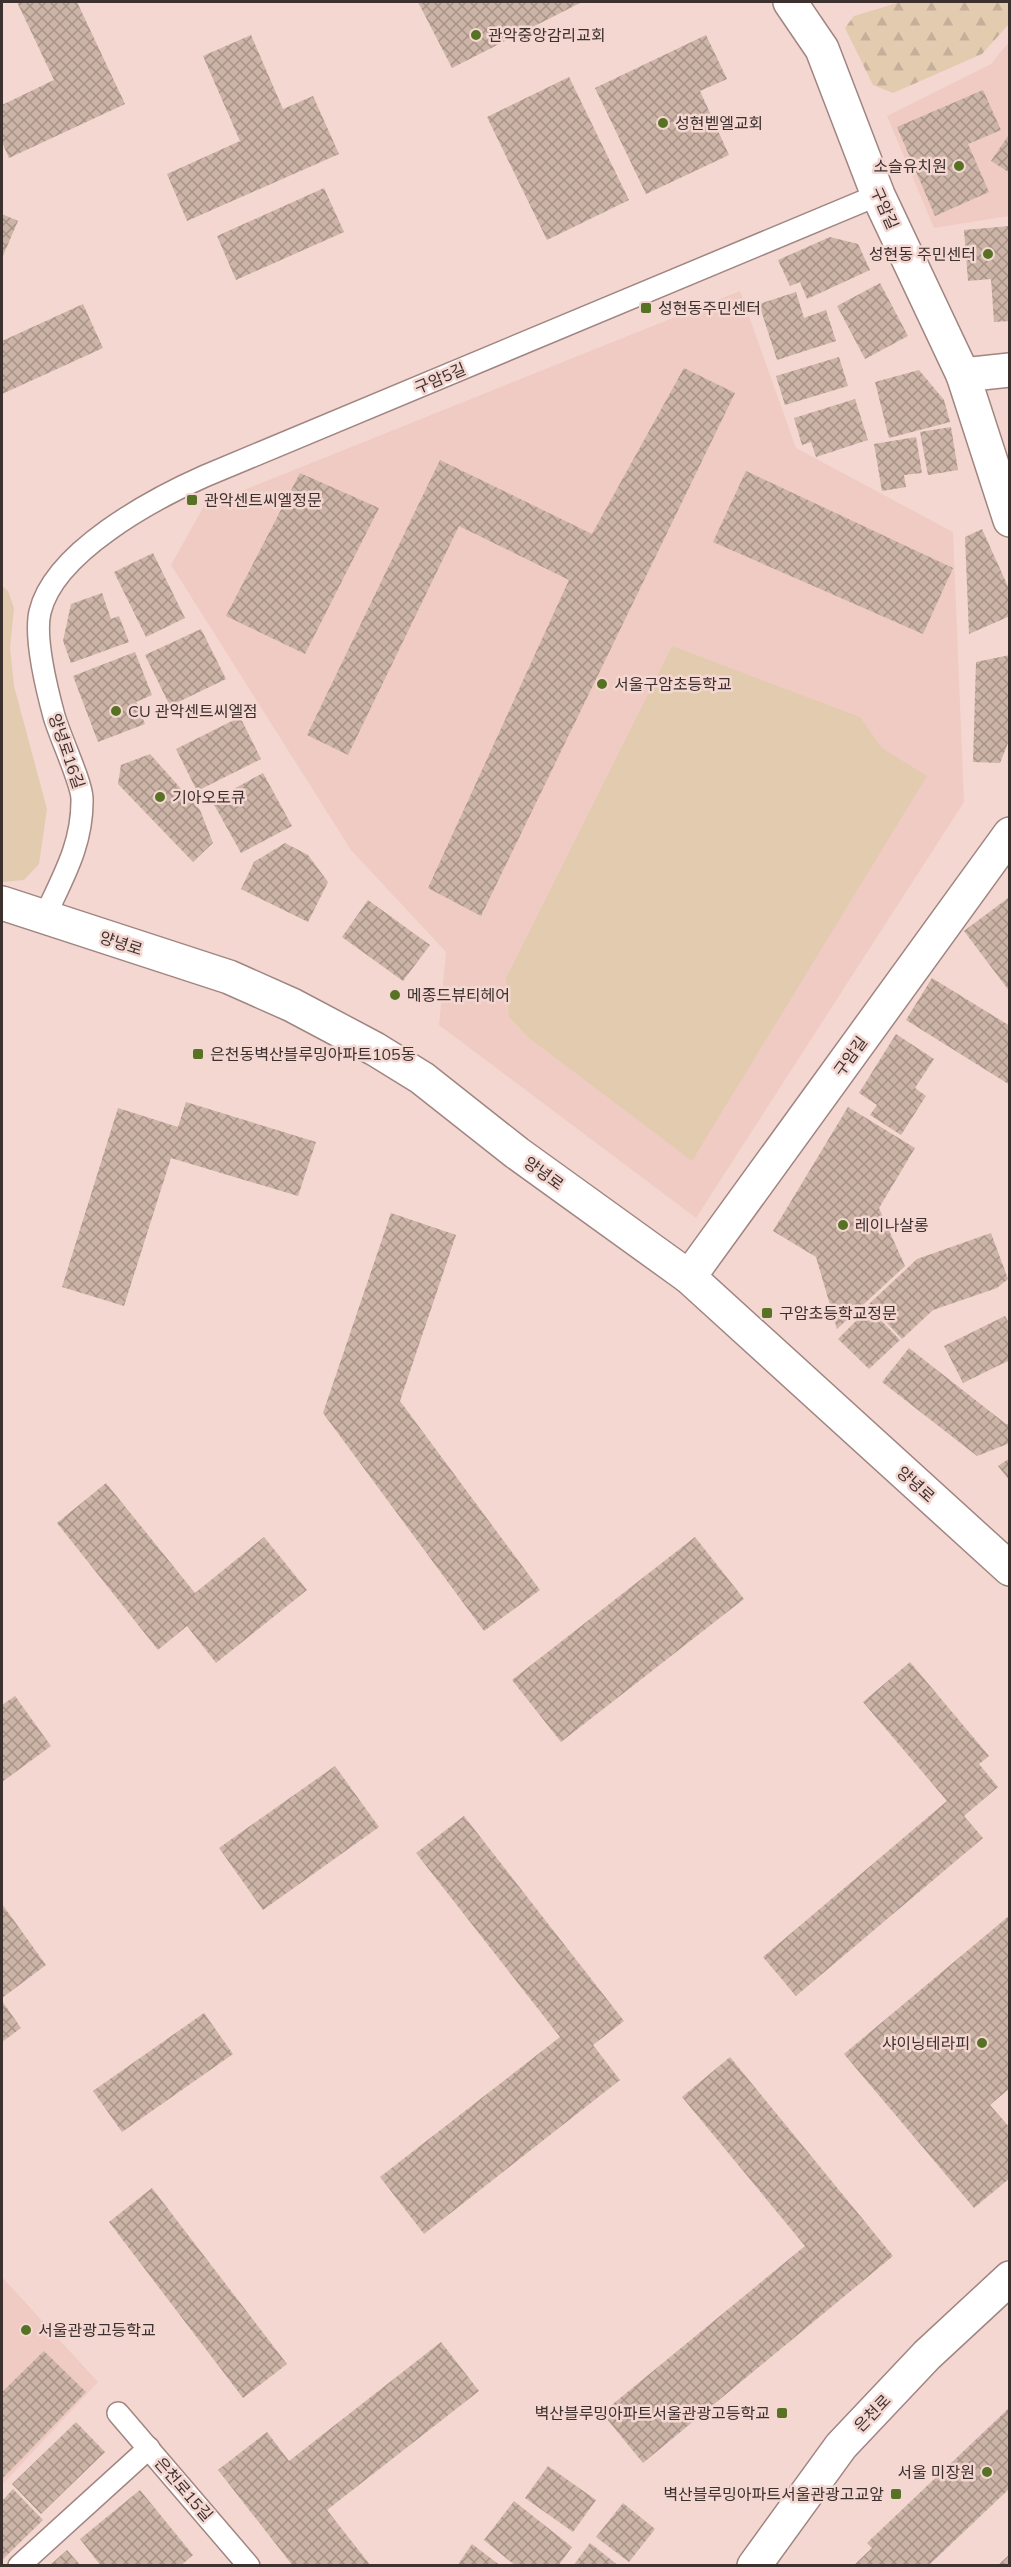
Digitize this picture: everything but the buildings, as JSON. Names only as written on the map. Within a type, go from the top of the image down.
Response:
[{"type":"main road","name":"구암길","points":[[790,2],[822,49],[878,195],[963,375],[1010,520]]},
{"type":"main road","points":[[963,375],[1010,370]]},
{"type":"main road","name":"구암길","points":[[689,1277],[1006,847]]},
{"type":"main road","name":"양녕로","points":[[2,903],[229,977],[292,1005],[375,1049],[422,1078],[517,1153],[689,1277],[1010,1569]]},
{"type":"main road","name":"은천로","points":[[754,2565],[841,2446],[927,2355],[1010,2278]]},
{"type":"lane","name":"구암5길","points":[[40,612],[54,584],[83,549],[173,490],[878,195]]},
{"type":"lane","name":"양녕로16길","points":[[40,612],[42,669],[59,734],[82,795],[79,841],[44,918]]},
{"type":"lane","name":"은천로15길","points":[[118,2413],[149,2448],[240,2562]]},
{"type":"lane","points":[[19,2565],[149,2448]]},
{"type":"shaded area","name":"소슬유치원","points":[[1009,42],[1009,216],[934,228],[887,116],[991,64]]},
{"type":"shaded area","name":"서울구암초등학교","points":[[740,291],[796,448],[953,532],[964,802],[696,1218],[439,1025],[446,952],[351,850],[171,565],[204,506]]},
{"type":"shaded area","name":"서울관광고등학교","points":[[2,2277],[98,2382],[2,2485]]},
{"type":"green space","points":[[900,2],[1009,2],[1009,24],[982,54],[893,93],[873,85],[845,28],[854,16]]},
{"type":"green space","points":[[2,586],[8,591],[14,608],[10,648],[14,686],[47,809],[39,864],[24,880],[2,882]]},
{"type":"green space","points":[[672,646],[860,717],[882,748],[927,776],[692,1161],[529,1038],[509,1017],[506,978]]},
{"type":"place","name":"관악중앙감리교회","points":[[476,35]]},
{"type":"place","name":"성현벧엘교회","points":[[663,123]]},
{"type":"place","name":"소슬유치원","points":[[959,166]]},
{"type":"place","name":"성현동 주민센터","points":[[988,254]]},
{"type":"place","name":"성현동주민센터","points":[[646,308]]},
{"type":"place","name":"관악센트씨엘정문","points":[[192,500]]},
{"type":"place","name":"서울구암초등학교","points":[[602,684]]},
{"type":"place","name":"CU 관악센트씨엘점","points":[[116,711]]},
{"type":"place","name":"기아오토큐","points":[[160,797]]},
{"type":"place","name":"메종드뷰티헤어","points":[[395,995]]},
{"type":"place","name":"은천동벽산블루밍아파트105동","points":[[198,1054]]},
{"type":"place","name":"레이나살롱","points":[[843,1225]]},
{"type":"place","name":"구암초등학교정문","points":[[767,1313]]},
{"type":"place","name":"샤이닝테라피","points":[[982,2043]]},
{"type":"place","name":"서울관광고등학교","points":[[26,2330]]},
{"type":"place","name":"벽산블루밍아파트서울관광고등학교","points":[[782,2413]]},
{"type":"place","name":"서울 미장원","points":[[987,2472]]},
{"type":"place","name":"벽산블루밍아파트서울관광고교앞","points":[[896,2494]]}]
